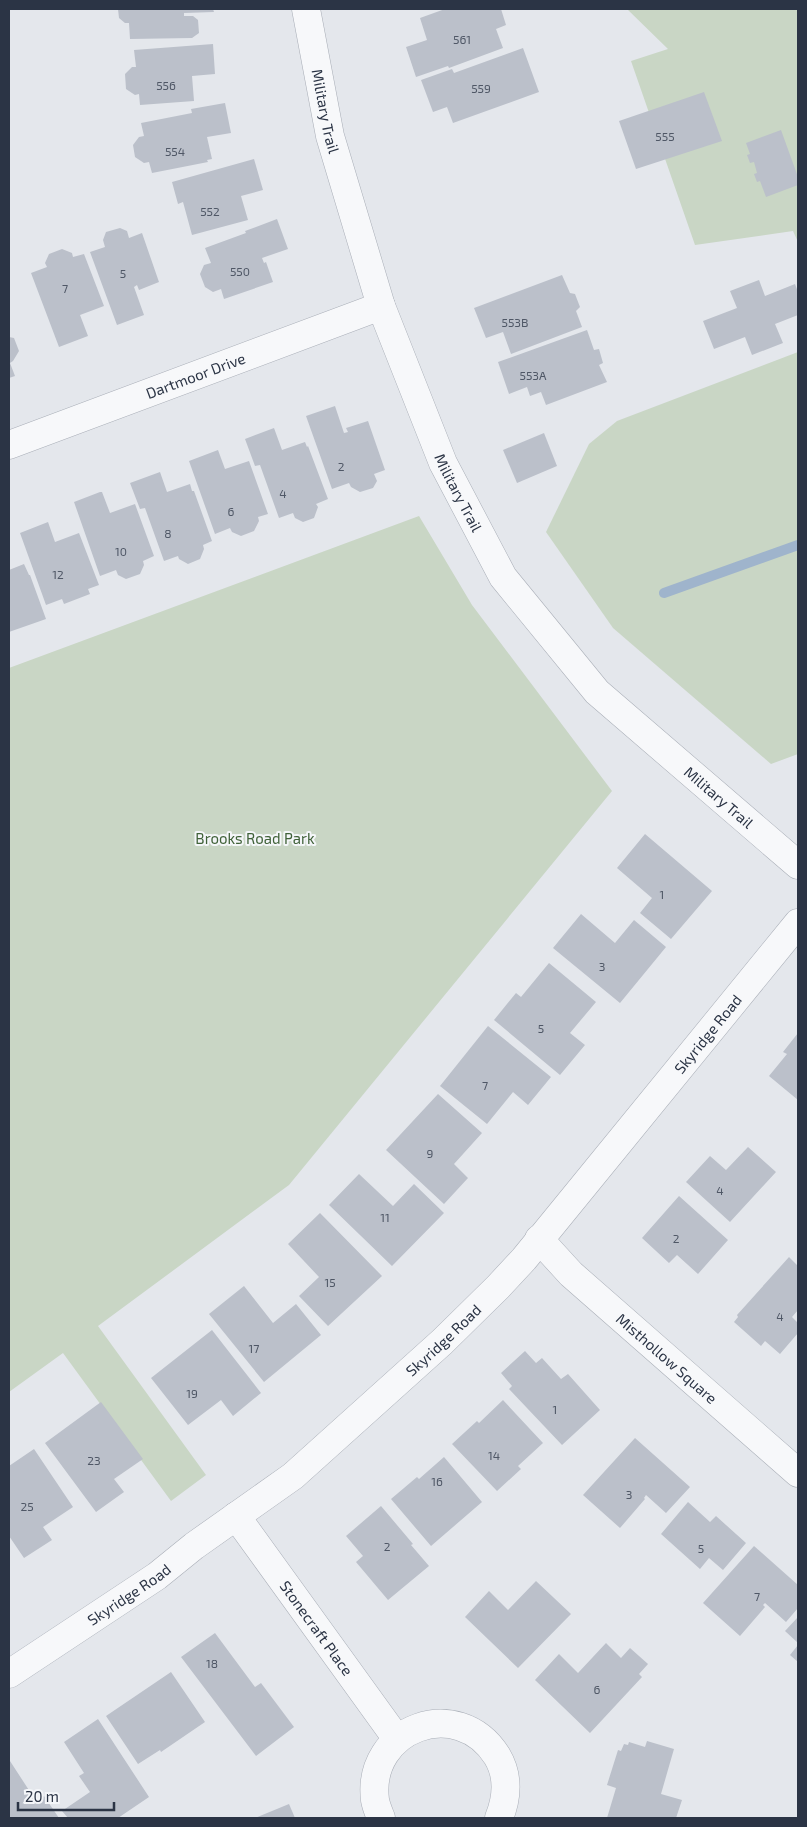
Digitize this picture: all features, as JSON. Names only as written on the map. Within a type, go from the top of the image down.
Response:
[{"type":"street","name":"Military Trail","points":[[306,9],[330,136],[381,306],[443,462],[503,577],[597,692],[798,865]]},
{"type":"street","name":"Dartmoor Drive","points":[[9,445],[381,306]]},
{"type":"street","name":"Skyridge Road","points":[[9,1674],[157,1576],[194,1546],[293,1476],[442,1342],[524,1260],[539,1239],[798,923]]},
{"type":"street","name":"Misthollow Square","points":[[539,1239],[571,1274],[798,1473]]},
{"type":"street","name":"Stonecraft Place","points":[[236,1516],[397,1739]]},
{"type":"street","points":[[381,1818],[375,1802],[375,1778],[382,1757],[397,1739],[414,1728],[435,1723],[455,1724],[475,1732],[490,1746],[502,1764],[506,1784],[505,1804],[499,1818]]},
{"type":"green space","points":[[627,9],[798,9],[798,242],[793,231],[695,245],[631,61],[668,49]]},
{"type":"green space","points":[[798,352],[798,754],[771,764],[613,628],[546,532],[589,444],[617,421]]},
{"type":"green space","name":"Brooks Road Park","points":[[419,516],[472,605],[612,791],[289,1185],[98,1326],[206,1475],[171,1501],[63,1353],[9,1392],[9,668]]},
{"type":"building","points":[[118,9],[213,9],[214,12],[184,13],[184,16],[193,16],[198,20],[199,33],[192,38],[130,39],[129,23],[125,23],[119,18]]},
{"type":"building","points":[[445,9],[501,9],[506,25],[496,29],[503,48],[449,68],[448,66],[416,77],[406,47],[427,40],[420,18]]},
{"type":"building","points":[[213,44],[215,74],[192,76],[194,101],[140,105],[139,94],[135,95],[126,89],[125,74],[132,67],[136,67],[134,50]]},
{"type":"building","points":[[523,48],[539,92],[453,123],[447,107],[433,112],[421,80],[452,69],[454,73]]},
{"type":"building","points":[[704,92],[722,141],[636,169],[619,121]]},
{"type":"building","points":[[225,103],[231,133],[207,137],[212,159],[207,160],[208,162],[152,173],[149,162],[144,163],[135,157],[133,145],[139,137],[144,136],[141,123],[192,113],[191,109]]},
{"type":"building","points":[[781,130],[798,177],[798,185],[766,197],[760,181],[757,182],[754,174],[757,173],[754,162],[750,163],[747,155],[750,154],[746,143]]},
{"type":"building","points":[[254,159],[263,190],[241,196],[248,220],[192,235],[183,202],[178,204],[172,182]]},
{"type":"building","points":[[277,219],[288,249],[262,258],[264,263],[266,262],[273,282],[224,299],[221,289],[213,292],[205,287],[200,274],[204,265],[211,263],[205,248]]},
{"type":"building","points":[[120,228],[127,231],[129,238],[142,233],[159,282],[139,290],[137,285],[134,287],[144,315],[117,325],[90,252],[105,247],[103,240],[106,232]]},
{"type":"building","points":[[62,249],[72,253],[73,257],[84,254],[104,306],[80,315],[88,336],[59,347],[31,273],[47,267],[45,263],[49,254]]},
{"type":"building","points":[[562,275],[570,293],[575,294],[580,307],[576,311],[582,327],[511,354],[503,332],[486,338],[474,308]]},
{"type":"building","points":[[759,280],[765,296],[795,284],[798,292],[798,315],[775,324],[783,343],[752,355],[745,337],[714,349],[703,321],[737,308],[730,291]]},
{"type":"building","points":[[587,330],[594,350],[599,349],[603,363],[599,365],[607,382],[546,405],[541,392],[530,396],[527,387],[509,394],[498,362]]},
{"type":"building","points":[[9,337],[14,338],[19,351],[10,363],[15,376],[9,378]]},
{"type":"building","points":[[335,406],[344,433],[348,432],[346,428],[368,421],[385,470],[374,474],[377,481],[373,488],[360,492],[351,487],[349,483],[332,489],[306,416]]},
{"type":"building","points":[[274,428],[282,450],[305,442],[308,446],[328,499],[316,504],[318,507],[314,518],[303,522],[295,518],[293,513],[279,518],[260,465],[255,466],[245,439]]},
{"type":"building","points":[[544,433],[557,466],[517,483],[503,450]]},
{"type":"building","points":[[218,450],[225,469],[249,461],[268,514],[258,517],[259,521],[254,531],[241,536],[232,532],[230,528],[215,534],[189,461]]},
{"type":"building","points":[[160,472],[167,492],[190,484],[212,541],[203,545],[204,549],[200,559],[188,564],[179,559],[178,556],[164,561],[145,508],[140,509],[130,483]]},
{"type":"building","points":[[102,492],[110,513],[135,504],[154,556],[143,561],[144,565],[140,574],[126,579],[118,575],[116,570],[100,576],[74,502]]},
{"type":"building","points":[[48,522],[55,542],[79,533],[99,585],[88,589],[90,594],[64,604],[62,599],[46,605],[20,533]]},
{"type":"building","points":[[24,564],[46,619],[9,632],[9,570]]},
{"type":"building","points":[[645,834],[712,891],[671,939],[640,913],[652,898],[617,868]]},
{"type":"building","points":[[581,914],[615,943],[634,920],[666,947],[620,1003],[553,948]]},
{"type":"building","points":[[549,963],[596,1002],[570,1033],[585,1045],[560,1075],[494,1020],[516,993],[521,997]]},
{"type":"building","points":[[488,1026],[551,1077],[528,1105],[513,1092],[487,1124],[440,1086]]},
{"type":"building","points":[[798,1033],[798,1100],[769,1076],[787,1054],[783,1052]]},
{"type":"building","points":[[438,1094],[482,1133],[454,1164],[468,1178],[444,1204],[386,1150]]},
{"type":"building","points":[[748,1147],[776,1172],[730,1222],[686,1182],[710,1156],[726,1170]]},
{"type":"building","points":[[359,1174],[393,1206],[414,1184],[444,1213],[392,1266],[329,1205]]},
{"type":"building","points":[[679,1196],[728,1240],[698,1274],[677,1255],[669,1263],[642,1238]]},
{"type":"building","points":[[320,1213],[382,1276],[328,1326],[299,1296],[319,1277],[288,1244]]},
{"type":"building","points":[[789,1257],[798,1266],[798,1310],[792,1317],[798,1323],[798,1333],[780,1354],[765,1341],[761,1346],[734,1322],[738,1317],[737,1315]]},
{"type":"building","points":[[244,1286],[273,1323],[296,1304],[321,1335],[264,1382],[209,1314]]},
{"type":"building","points":[[212,1330],[261,1393],[233,1416],[221,1400],[188,1425],[151,1378]]},
{"type":"building","points":[[525,1351],[536,1363],[542,1358],[561,1379],[568,1374],[600,1410],[562,1445],[509,1389],[512,1386],[501,1373]]},
{"type":"building","points":[[503,1400],[543,1443],[518,1466],[521,1469],[497,1491],[452,1444],[477,1421],[479,1423]]},
{"type":"building","points":[[101,1402],[143,1459],[114,1479],[124,1492],[96,1512],[45,1443]]},
{"type":"building","points":[[635,1438],[690,1487],[666,1513],[646,1495],[645,1499],[620,1528],[583,1495]]},
{"type":"building","points":[[34,1449],[73,1507],[43,1527],[52,1540],[24,1558],[9,1536],[9,1466]]},
{"type":"building","points":[[444,1457],[482,1502],[431,1546],[391,1499],[417,1477],[419,1479]]},
{"type":"building","points":[[688,1502],[710,1522],[716,1516],[746,1543],[723,1570],[709,1558],[700,1569],[661,1534]]},
{"type":"building","points":[[381,1506],[429,1566],[388,1600],[356,1562],[363,1556],[346,1536]]},
{"type":"building","points":[[754,1546],[798,1585],[798,1608],[786,1622],[765,1603],[763,1605],[765,1607],[740,1636],[703,1603]]},
{"type":"building","points":[[536,1581],[571,1614],[518,1668],[465,1617],[489,1591],[508,1610]]},
{"type":"building","points":[[798,1617],[798,1643],[785,1631]]},
{"type":"building","points":[[215,1633],[255,1687],[261,1683],[294,1727],[256,1756],[181,1657]]},
{"type":"building","points":[[606,1643],[621,1658],[630,1648],[648,1664],[639,1674],[642,1677],[590,1733],[535,1680],[559,1654],[578,1673]]},
{"type":"building","points":[[798,1645],[798,1662],[790,1655]]},
{"type":"building","points":[[171,1672],[205,1722],[161,1752],[160,1750],[138,1764],[106,1716]]},
{"type":"building","points":[[98,1719],[149,1797],[118,1818],[68,1818],[62,1811],[90,1792],[79,1776],[84,1773],[64,1742]]},
{"type":"building","points":[[647,1741],[674,1749],[661,1794],[682,1800],[676,1818],[607,1818],[616,1788],[607,1785],[618,1750],[621,1751],[624,1744],[628,1745],[629,1742],[645,1747]]},
{"type":"building","points":[[10,1761],[36,1801],[44,1796],[59,1818],[9,1818]]},
{"type":"building","points":[[289,1804],[295,1818],[255,1818]]},
{"type":"waterway","points":[[664,593],[798,545]]}]
